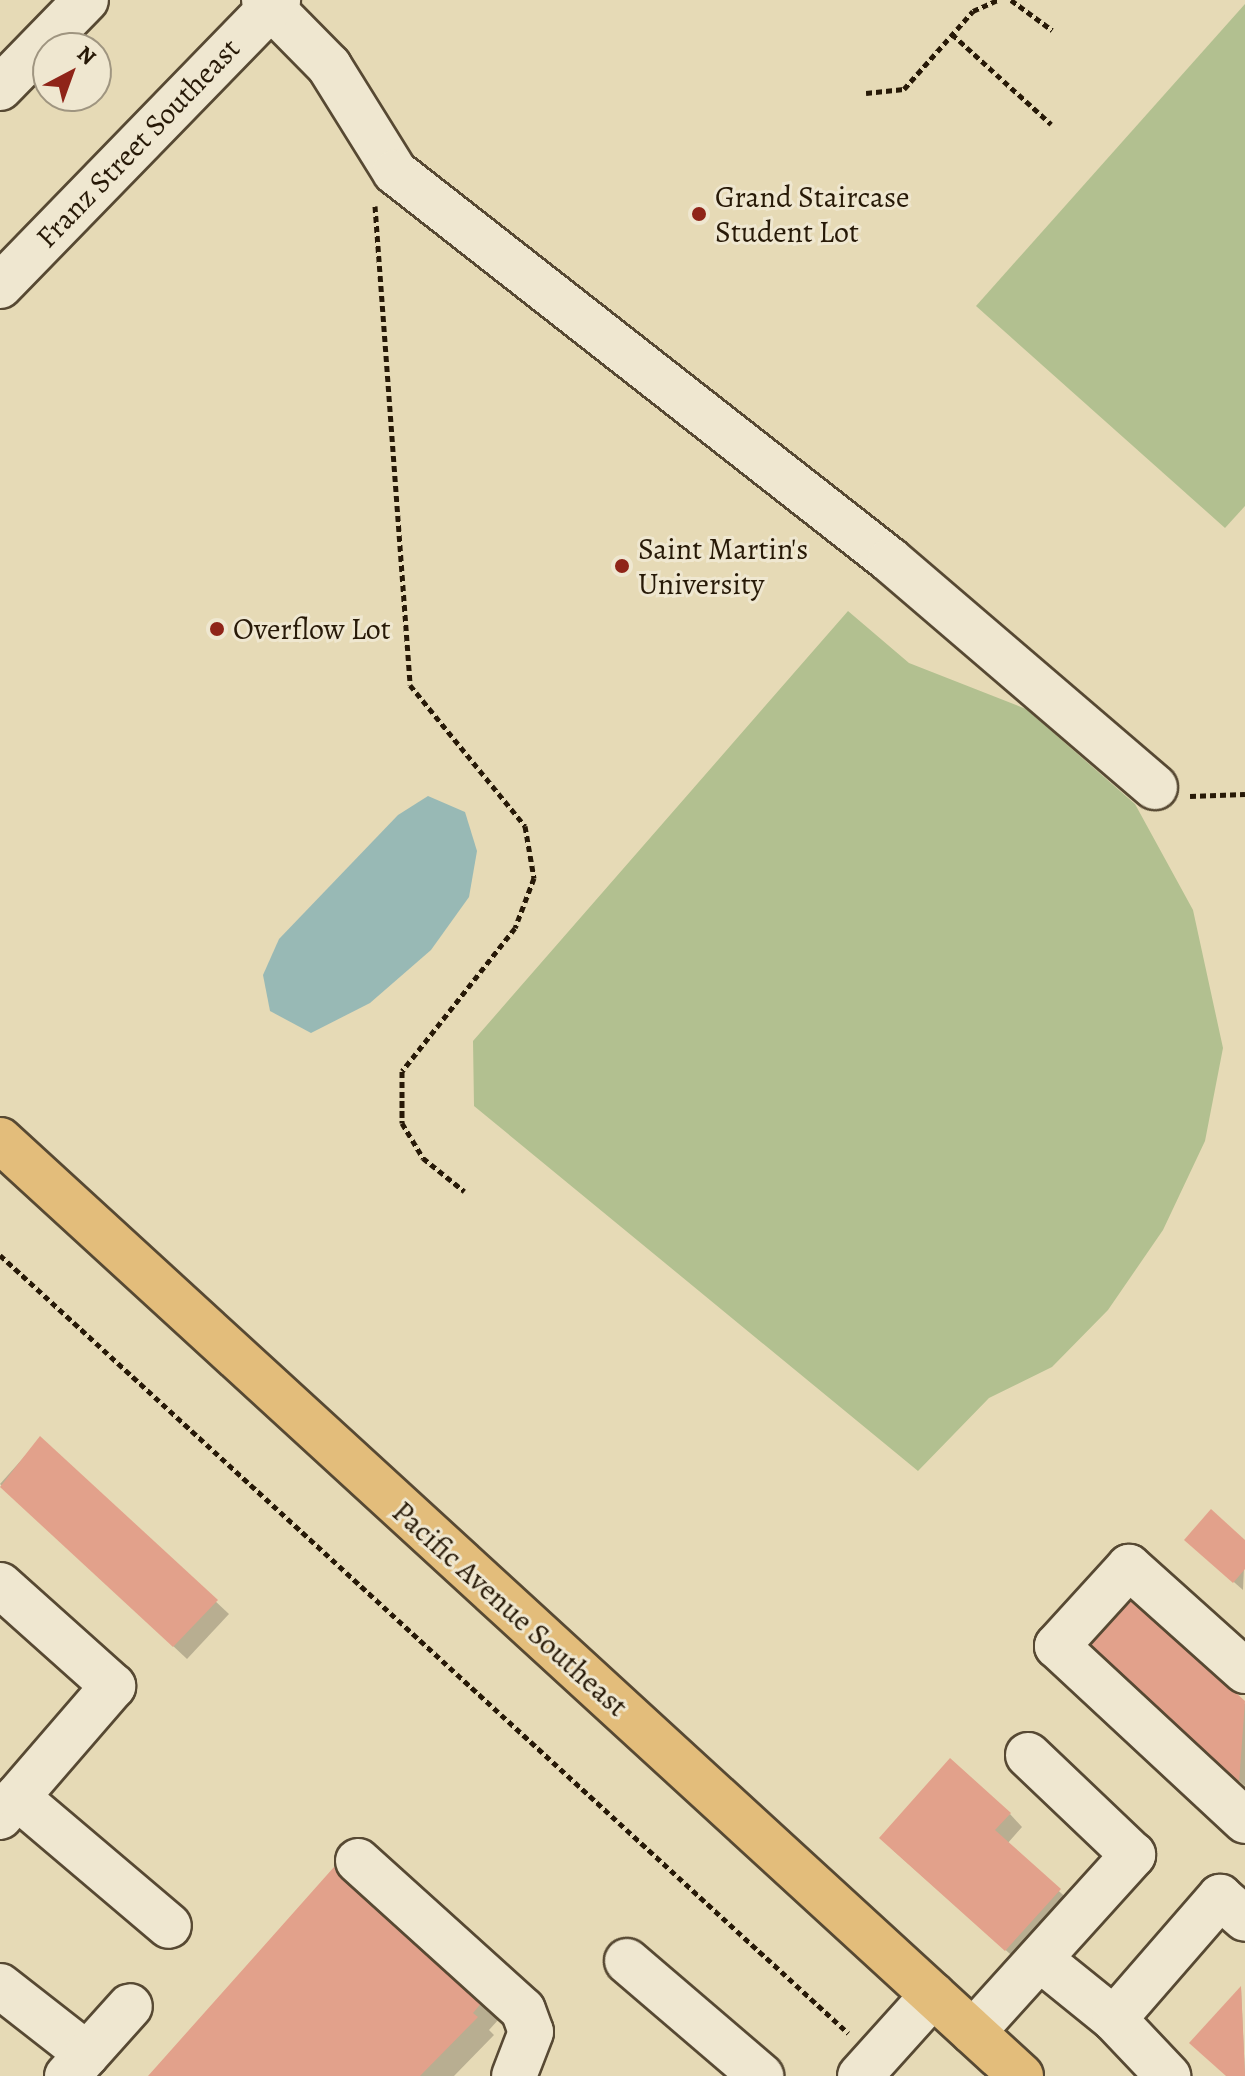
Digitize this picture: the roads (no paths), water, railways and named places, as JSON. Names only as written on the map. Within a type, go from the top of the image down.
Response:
[{"type":"main road","name":"Pacific Avenue Southeast","points":[[0,1140],[1021,2076]]},
{"type":"street","points":[[0,88],[86,0]]},
{"type":"street","points":[[271,2],[329,66],[370,141],[435,207],[890,560],[1155,787]]},
{"type":"street","name":"Franz Street Southeast","points":[[0,286],[271,2]]},
{"type":"street","points":[[1245,1671],[1129,1567],[1057,1646],[1245,1821]]},
{"type":"street","points":[[0,1585],[113,1686],[8,1807],[169,1926]]},
{"type":"street","points":[[973,2032],[1133,1855],[1028,1755]]},
{"type":"street","points":[[358,1861],[523,2010],[531,2032],[514,2076]]},
{"type":"street","points":[[1114,2019],[1233,1908]]},
{"type":"street","points":[[1041,1960],[1114,2019],[1168,2076]]},
{"type":"street","points":[[627,1961],[761,2076]]},
{"type":"street","points":[[0,1986],[77,2065],[130,2006]]},
{"type":"street","points":[[867,2066],[933,1995]]},
{"type":"water","points":[[428,796],[465,812],[477,851],[469,897],[431,950],[370,1003],[311,1033],[270,1011],[263,975],[279,939],[398,815]]},
{"type":"place","name":"Grand Staircase Student Lot","points":[[699,214]]},
{"type":"place","name":"Saint Martin's University","points":[[622,566]]},
{"type":"place","name":"Overflow Lot","points":[[217,629]]}]
